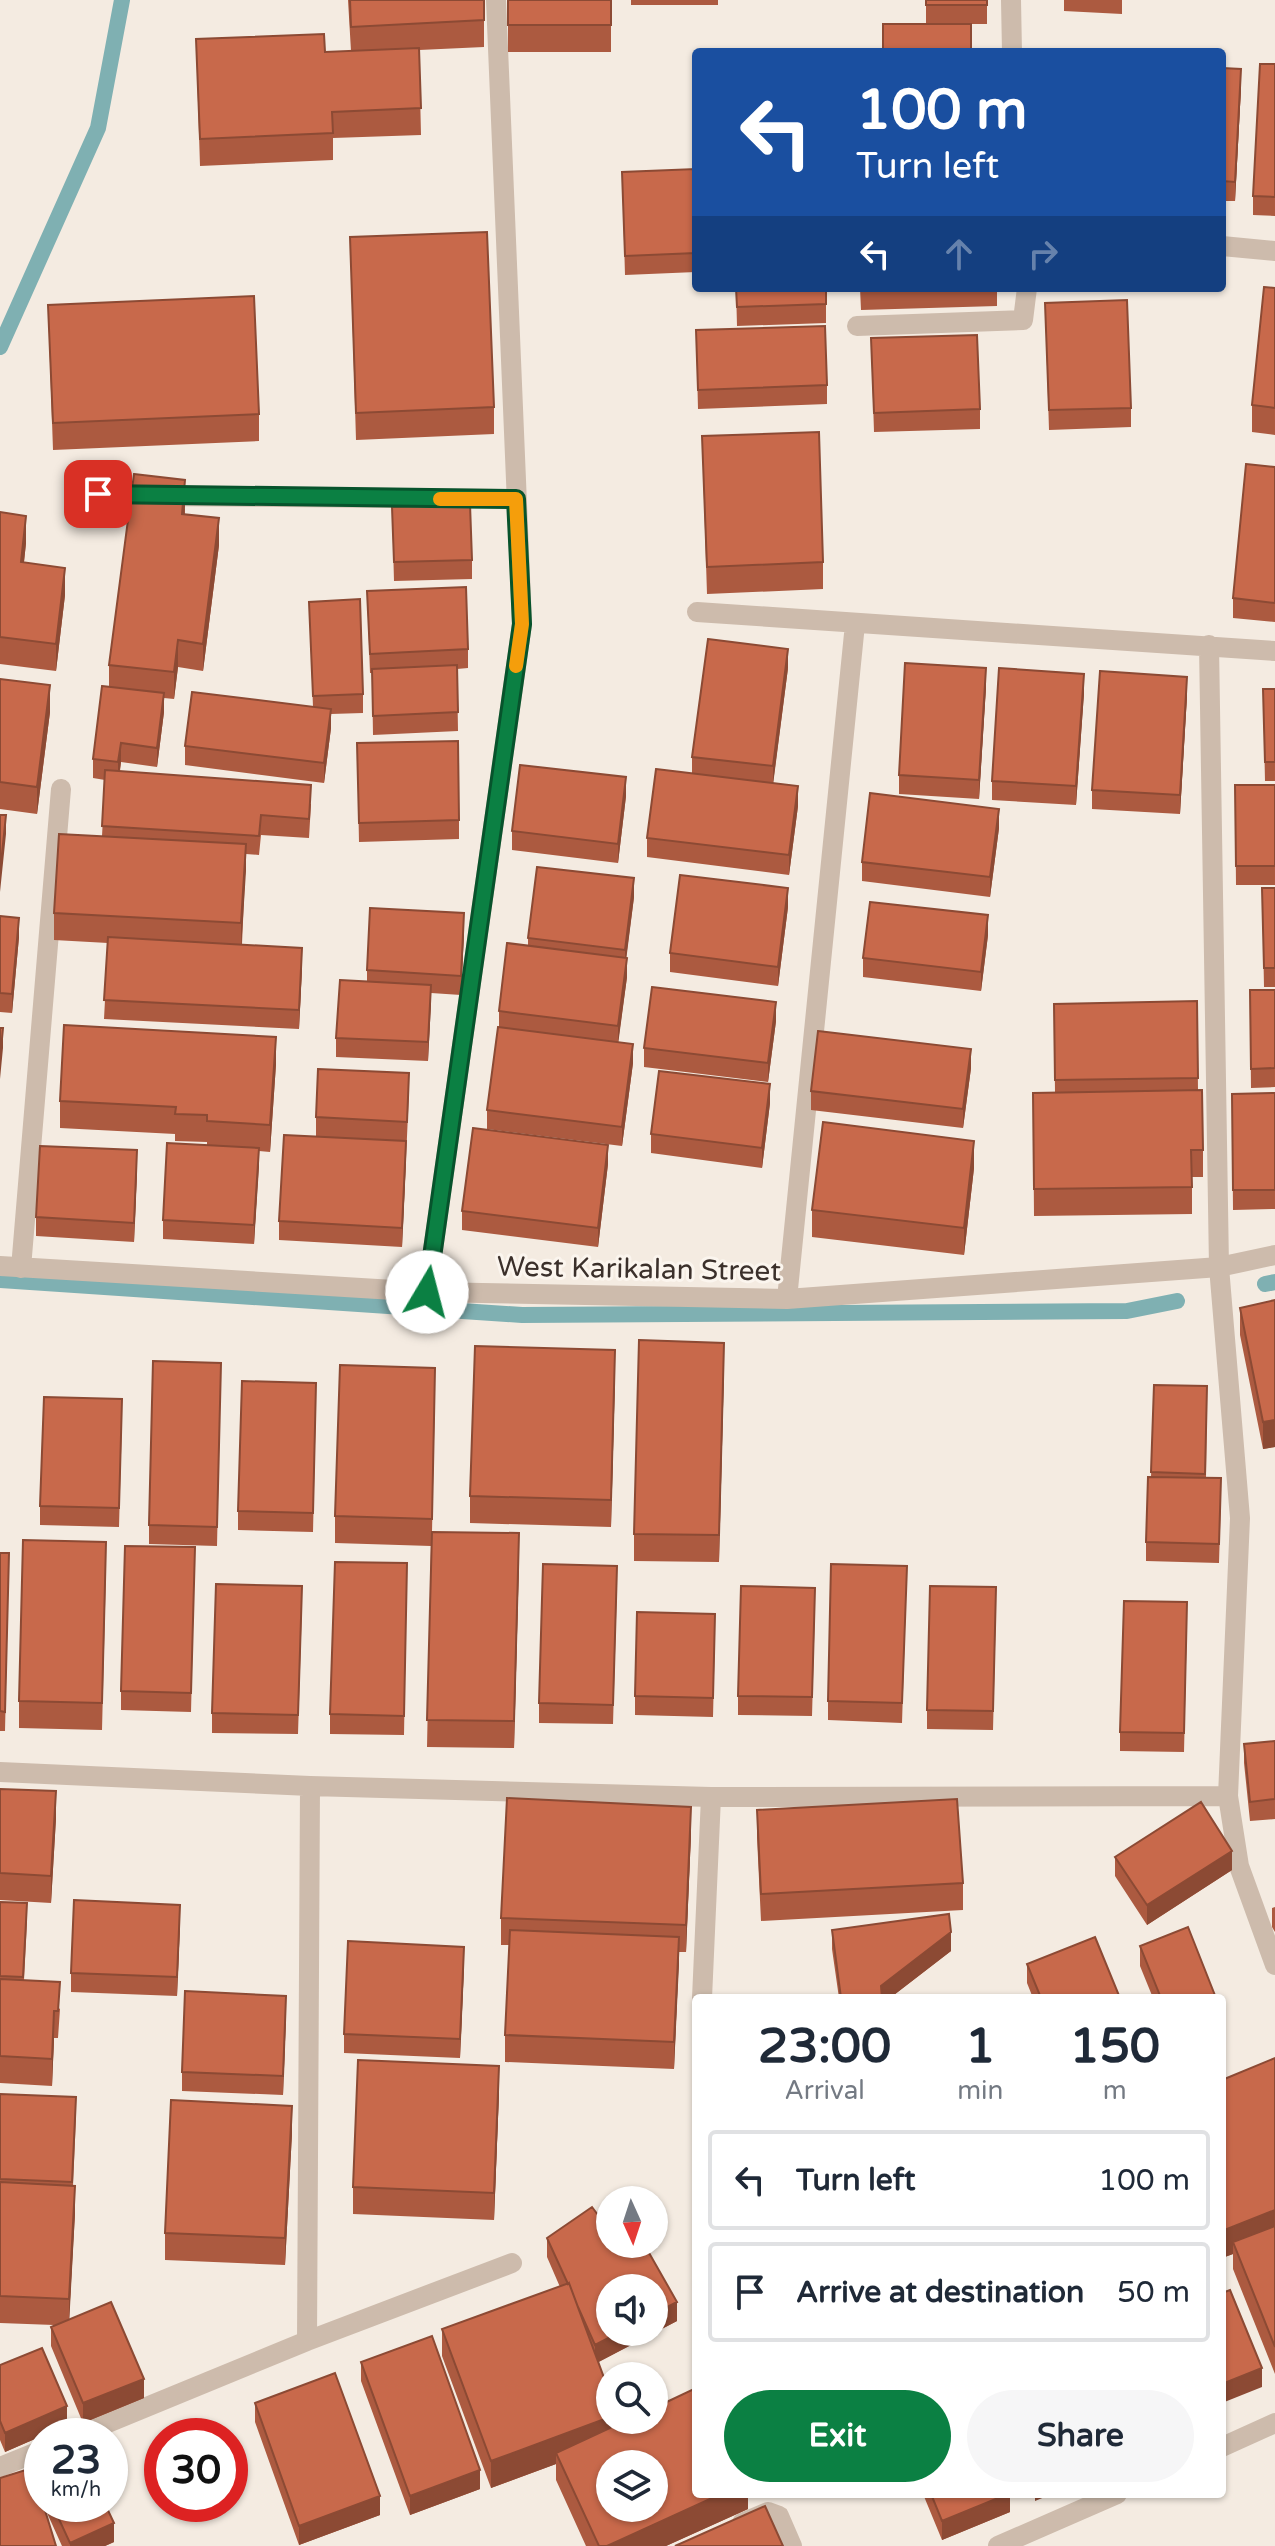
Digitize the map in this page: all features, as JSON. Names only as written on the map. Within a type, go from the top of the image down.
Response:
[{"type":"street","points":[[427,1292],[522,624],[496,0]]},
{"type":"street","points":[[1011,0],[1012,48]]},
{"type":"street","points":[[1226,246],[1275,251]]},
{"type":"street","points":[[857,326],[1023,320],[1026,292]]},
{"type":"street","points":[[98,494],[516,499]]},
{"type":"street","points":[[697,612],[1275,651]]},
{"type":"street","points":[[787,1299],[855,624]]},
{"type":"street","points":[[1209,645],[1219,1267],[1240,1518],[1228,1796],[1239,1866],[1275,1965]]},
{"type":"street","points":[[10,1267],[61,789]]},
{"type":"street","name":"West Karikalan Street","points":[[10,1267],[427,1292],[787,1299],[1219,1267],[1275,1255]]},
{"type":"street","points":[[0,1772],[310,1786],[711,1797],[1228,1796]]},
{"type":"street","points":[[307,2341],[310,1786]]},
{"type":"street","points":[[702,1994],[711,1797]]},
{"type":"street","points":[[120,2418],[307,2341],[512,2263]]},
{"type":"street","points":[[1226,2445],[1275,2423]]},
{"type":"street","points":[[0,2467],[24,2457]]},
{"type":"street","points":[[998,2546],[1108,2498]]},
{"type":"street","points":[[727,2529],[768,2512],[779,2516],[792,2546]]},
{"type":"building","points":[[350,0],[484,0],[484,20],[351,27]]},
{"type":"building","points":[[508,0],[611,0],[611,25],[508,25]]},
{"type":"building","points":[[926,0],[987,0],[987,5],[926,5]]},
{"type":"building","points":[[883,24],[971,24],[971,48],[883,48]]},
{"type":"building","points":[[324,34],[325,52],[419,48],[421,108],[332,112],[333,133],[200,139],[196,39]]},
{"type":"building","points":[[1260,64],[1275,64],[1275,197],[1253,196]]},
{"type":"building","points":[[1226,68],[1241,69],[1235,182],[1226,181]]},
{"type":"building","points":[[692,169],[692,253],[625,256],[622,172]]},
{"type":"building","points":[[487,232],[494,407],[356,413],[350,237]]},
{"type":"building","points":[[1264,287],[1275,288],[1275,408],[1252,405]]},
{"type":"building","points":[[736,292],[826,292],[826,304],[737,307]]},
{"type":"building","points":[[254,296],[259,414],[53,423],[48,305]]},
{"type":"building","points":[[1127,300],[1131,408],[1049,410],[1045,303]]},
{"type":"building","points":[[825,326],[827,385],[698,390],[696,330]]},
{"type":"building","points":[[977,335],[980,409],[874,413],[871,338]]},
{"type":"building","points":[[819,432],[823,562],[707,567],[702,436]]},
{"type":"building","points":[[1246,464],[1275,467],[1275,603],[1233,598]]},
{"type":"building","points":[[134,474],[185,480],[182,514],[219,518],[203,644],[178,640],[174,672],[109,665]]},
{"type":"building","points":[[470,504],[472,560],[394,562],[392,507]]},
{"type":"building","points":[[0,512],[26,516],[21,562],[65,568],[56,644],[0,637]]},
{"type":"building","points":[[466,587],[468,649],[370,654],[367,591]]},
{"type":"building","points":[[360,599],[363,694],[313,696],[309,602]]},
{"type":"building","points":[[708,639],[788,649],[773,766],[692,757]]},
{"type":"building","points":[[905,663],[986,668],[979,780],[899,775]]},
{"type":"building","points":[[457,665],[458,712],[373,716],[372,669]]},
{"type":"building","points":[[999,668],[1084,674],[1076,786],[992,781]]},
{"type":"building","points":[[1100,671],[1187,677],[1180,795],[1092,790]]},
{"type":"building","points":[[0,679],[50,685],[37,787],[0,782]]},
{"type":"building","points":[[102,686],[164,693],[157,748],[121,743],[118,762],[93,759]]},
{"type":"building","points":[[1263,689],[1275,689],[1275,762],[1265,762]]},
{"type":"building","points":[[192,692],[331,709],[324,763],[185,746]]},
{"type":"building","points":[[458,741],[459,820],[359,823],[357,743]]},
{"type":"building","points":[[520,765],[626,777],[618,844],[512,831]]},
{"type":"building","points":[[656,769],[798,786],[789,855],[647,838]]},
{"type":"building","points":[[105,770],[311,785],[309,819],[261,815],[259,836],[102,826]]},
{"type":"building","points":[[1235,785],[1275,785],[1275,866],[1236,866]]},
{"type":"building","points":[[870,793],[999,809],[990,877],[862,862]]},
{"type":"building","points":[[0,815],[6,815],[0,873]]},
{"type":"building","points":[[59,834],[246,844],[241,923],[54,913]]},
{"type":"building","points":[[537,867],[634,878],[625,950],[528,938]]},
{"type":"building","points":[[680,875],[788,888],[778,967],[670,953]]},
{"type":"building","points":[[1262,888],[1275,888],[1275,968],[1264,968]]},
{"type":"building","points":[[870,902],[988,915],[981,972],[863,958]]},
{"type":"building","points":[[370,908],[464,913],[461,976],[367,970]]},
{"type":"building","points":[[0,916],[19,918],[12,994],[0,993]]},
{"type":"building","points":[[108,937],[302,948],[299,1010],[104,1000]]},
{"type":"building","points":[[507,943],[627,958],[618,1026],[499,1011]]},
{"type":"building","points":[[340,980],[431,985],[428,1042],[336,1038]]},
{"type":"building","points":[[652,987],[776,1002],[768,1063],[644,1048]]},
{"type":"building","points":[[1250,990],[1275,990],[1275,1068],[1251,1069]]},
{"type":"building","points":[[1197,1001],[1198,1078],[1055,1080],[1054,1004]]},
{"type":"building","points":[[64,1025],[276,1037],[270,1125],[207,1121],[207,1115],[175,1114],[176,1107],[60,1101]]},
{"type":"building","points":[[498,1027],[633,1044],[622,1127],[487,1110]]},
{"type":"building","points":[[0,1028],[3,1028],[0,1060]]},
{"type":"building","points":[[818,1031],[971,1049],[963,1109],[811,1091]]},
{"type":"building","points":[[318,1069],[409,1073],[407,1122],[316,1117]]},
{"type":"building","points":[[659,1071],[770,1084],[762,1148],[651,1134]]},
{"type":"building","points":[[1202,1090],[1203,1150],[1191,1150],[1192,1187],[1034,1189],[1033,1093]]},
{"type":"building","points":[[1275,1093],[1275,1190],[1233,1190],[1232,1094]]},
{"type":"building","points":[[823,1122],[974,1141],[964,1228],[812,1210]]},
{"type":"building","points":[[473,1128],[608,1145],[598,1228],[462,1211]]},
{"type":"building","points":[[284,1135],[406,1141],[402,1228],[279,1221]]},
{"type":"building","points":[[167,1143],[259,1148],[254,1225],[163,1220]]},
{"type":"building","points":[[40,1146],[137,1150],[134,1223],[36,1217]]},
{"type":"building","points":[[1275,1300],[1275,1420],[1263,1422],[1240,1308]]},
{"type":"building","points":[[639,1340],[724,1343],[719,1535],[634,1534]]},
{"type":"building","points":[[475,1346],[615,1350],[611,1500],[470,1496]]},
{"type":"building","points":[[153,1361],[221,1363],[217,1527],[149,1525]]},
{"type":"building","points":[[340,1365],[435,1368],[432,1519],[335,1516]]},
{"type":"building","points":[[242,1381],[316,1383],[313,1513],[238,1511]]},
{"type":"building","points":[[1154,1385],[1207,1386],[1205,1474],[1151,1472]]},
{"type":"building","points":[[44,1397],[122,1399],[119,1508],[40,1506]]},
{"type":"building","points":[[1148,1477],[1221,1478],[1219,1544],[1146,1542]]},
{"type":"building","points":[[432,1532],[519,1533],[514,1721],[427,1720]]},
{"type":"building","points":[[23,1540],[106,1542],[102,1703],[19,1701]]},
{"type":"building","points":[[125,1546],[195,1547],[191,1693],[121,1691]]},
{"type":"building","points":[[0,1553],[9,1553],[5,1712],[0,1711]]},
{"type":"building","points":[[335,1562],[407,1563],[404,1716],[330,1714]]},
{"type":"building","points":[[543,1564],[617,1566],[613,1705],[539,1703]]},
{"type":"building","points":[[831,1564],[907,1566],[902,1703],[828,1701]]},
{"type":"building","points":[[216,1584],[302,1586],[298,1715],[212,1713]]},
{"type":"building","points":[[741,1586],[815,1588],[812,1697],[738,1696]]},
{"type":"building","points":[[930,1586],[996,1587],[993,1711],[927,1710]]},
{"type":"building","points":[[1124,1601],[1187,1602],[1184,1733],[1120,1732]]},
{"type":"building","points":[[637,1612],[715,1614],[713,1698],[635,1696]]},
{"type":"building","points":[[1275,1741],[1275,1799],[1250,1802],[1244,1744]]},
{"type":"building","points":[[0,1789],[56,1791],[51,1876],[0,1873]]},
{"type":"building","points":[[507,1798],[691,1807],[686,1925],[501,1918]]},
{"type":"building","points":[[957,1799],[963,1883],[761,1894],[757,1810]]},
{"type":"building","points":[[1201,1802],[1232,1851],[1147,1905],[1115,1857]]},
{"type":"building","points":[[74,1900],[180,1905],[177,1977],[71,1973]]},
{"type":"building","points":[[0,1902],[27,1903],[23,1977],[0,1976]]},
{"type":"building","points":[[949,1914],[951,1932],[881,1986],[882,1994],[840,1994],[832,1930]]},
{"type":"building","points":[[1188,1927],[1214,1994],[1159,1994],[1140,1946]]},
{"type":"building","points":[[510,1930],[679,1937],[674,2042],[505,2035]]},
{"type":"building","points":[[1095,1937],[1118,1994],[1039,1994],[1027,1964]]},
{"type":"building","points":[[348,1941],[464,1947],[460,2039],[344,2034]]},
{"type":"building","points":[[0,1979],[60,1982],[58,2011],[54,2011],[52,2059],[0,2056]]},
{"type":"building","points":[[185,1991],[286,1996],[283,2076],[182,2072]]},
{"type":"building","points":[[1275,2058],[1275,2210],[1226,2229],[1226,2078]]},
{"type":"building","points":[[358,2060],[499,2066],[494,2193],[353,2187]]},
{"type":"building","points":[[0,2094],[76,2097],[72,2182],[0,2179]]},
{"type":"building","points":[[171,2100],[292,2106],[285,2238],[165,2233]]},
{"type":"building","points":[[0,2182],[75,2186],[69,2299],[0,2296]]},
{"type":"building","points":[[592,2207],[596,2212],[596,2258],[652,2258],[661,2274],[596,2274],[595,2345],[547,2238]]},
{"type":"building","points":[[1275,2226],[1275,2347],[1233,2242]]},
{"type":"building","points":[[569,2283],[598,2362],[596,2422],[491,2461],[442,2329]]},
{"type":"building","points":[[668,2286],[677,2302],[668,2307]]},
{"type":"building","points":[[1230,2290],[1262,2368],[1226,2382],[1226,2292]]},
{"type":"building","points":[[111,2302],[144,2379],[83,2403],[51,2327]]},
{"type":"building","points":[[432,2336],[480,2470],[410,2496],[361,2362]]},
{"type":"building","points":[[42,2348],[67,2406],[39,2418],[24,2418],[24,2425],[5,2433],[0,2421],[0,2365]]},
{"type":"building","points":[[335,2373],[380,2496],[299,2526],[255,2403]]},
{"type":"building","points":[[692,2390],[692,2498],[712,2498],[668,2518],[668,2450],[596,2450],[596,2522],[660,2522],[607,2546],[599,2546],[556,2453],[597,2434],[668,2434],[668,2401]]},
{"type":"building","points":[[24,2470],[24,2522],[49,2522],[56,2546],[0,2546],[0,2478]]},
{"type":"building","points":[[933,2498],[998,2498],[942,2521]]},
{"type":"building","points":[[765,2506],[783,2546],[675,2546]]},
{"type":"building","points":[[60,2522],[114,2523],[70,2543]]},
{"type":"waterway","points":[[0,347],[98,128],[122,0]]},
{"type":"waterway","points":[[0,1280],[522,1315],[1127,1311],[1177,1301]]},
{"type":"waterway","points":[[1265,1284],[1275,1282]]},
{"type":"slow traffic","points":[[440,499],[516,499],[522,624],[516,666]]},
{"type":"route","points":[[98,494],[516,499],[522,624],[427,1292]]}]
